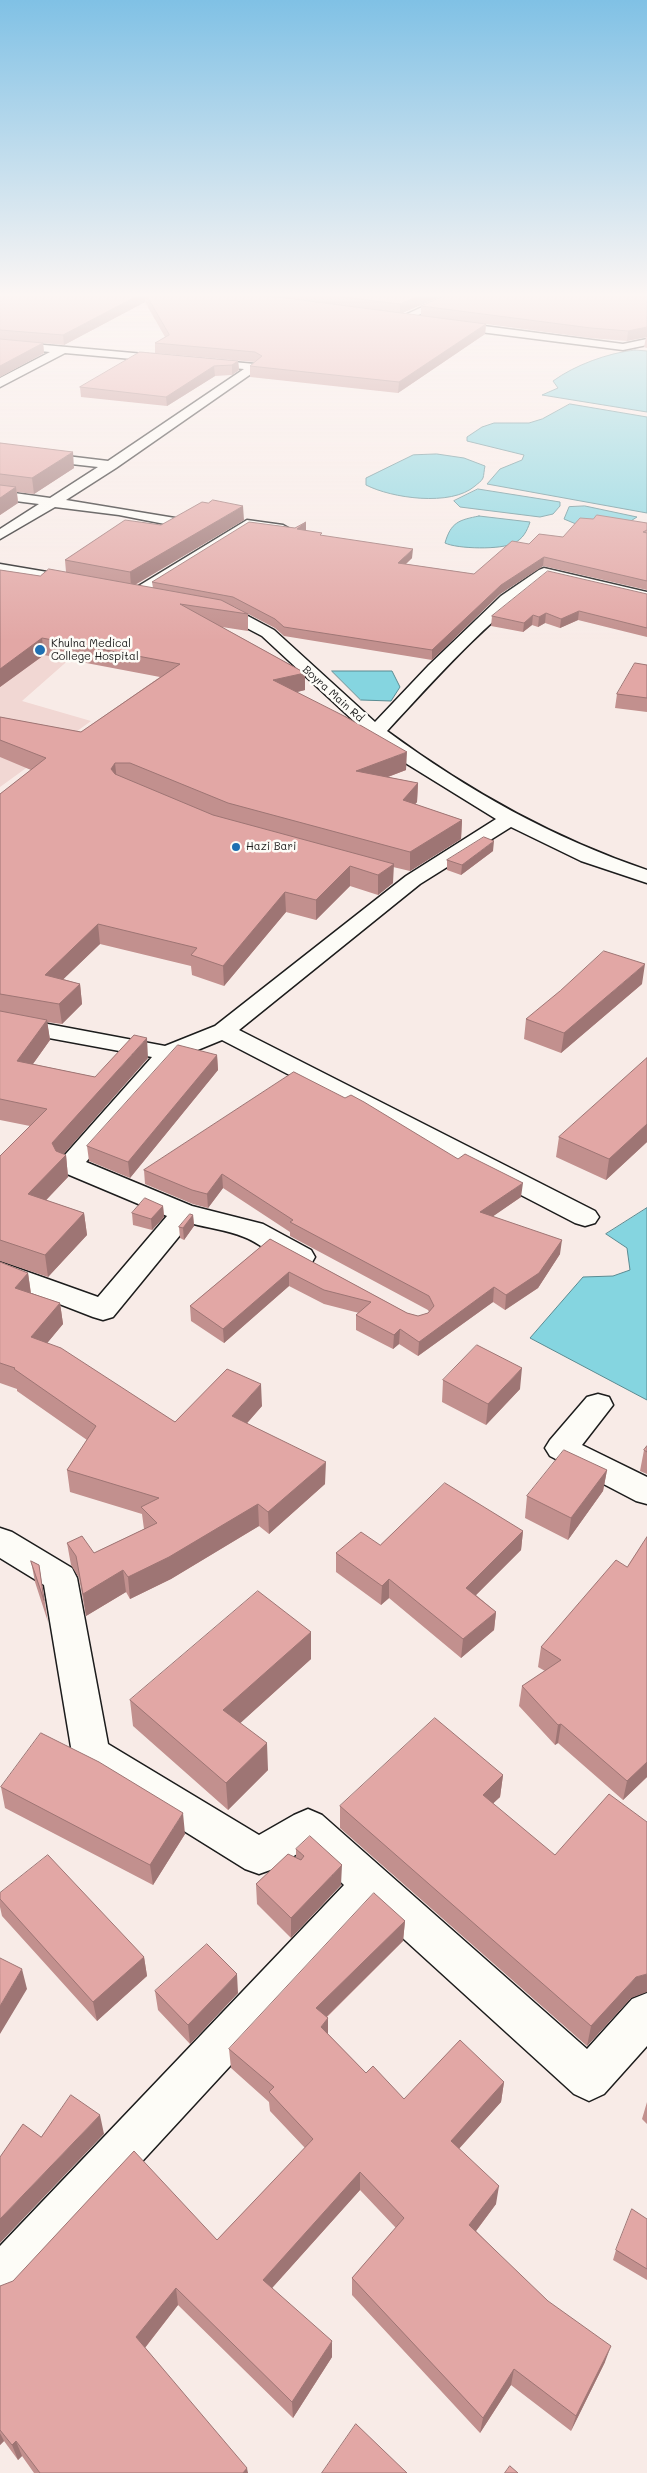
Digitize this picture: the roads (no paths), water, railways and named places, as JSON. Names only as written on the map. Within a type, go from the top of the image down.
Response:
[{"type":"street","points":[[0,535],[112,465],[193,409]]},
{"type":"street","points":[[0,452],[112,465]]},
{"type":"street","points":[[0,495],[119,511],[174,522]]},
{"type":"street","points":[[163,599],[126,592],[246,524],[295,531]]},
{"type":"street","points":[[2,571],[82,583]]},
{"type":"street","points":[[376,732],[435,669],[507,599],[544,573],[647,597]]},
{"type":"street","name":"Boyra Main Rd","points":[[200,606],[227,611],[268,633],[295,660],[376,732],[414,760],[510,819],[588,857],[647,877]]},
{"type":"street","points":[[322,1268],[253,1230],[184,1213],[69,1165],[168,1053],[223,1031],[403,878],[510,819]]},
{"type":"street","points":[[0,1022],[168,1053]]},
{"type":"street","points":[[223,1031],[584,1217]]},
{"type":"street","points":[[0,1271],[103,1310],[184,1213]]},
{"type":"street","points":[[598,1406],[561,1448],[647,1492]]},
{"type":"street","points":[[0,1541],[60,1578],[91,1753],[259,1856],[308,1827],[589,2079],[647,2014]]},
{"type":"street","points":[[0,2280],[372,1884]]},
{"type":"water","points":[[560,409],[602,409],[647,417],[647,513],[487,484],[500,469],[522,460],[524,455],[467,441],[467,437],[482,427],[494,423],[529,423],[542,419]]},
{"type":"water","points":[[631,409],[647,409],[647,412]]},
{"type":"water","points":[[437,454],[464,458],[485,466],[482,479],[464,493],[451,497],[437,498],[405,497],[377,490],[366,485],[366,478],[413,455]]},
{"type":"water","points":[[478,489],[560,502],[560,506],[553,514],[540,517],[460,507],[454,501]]},
{"type":"water","points":[[585,506],[637,517],[626,524],[576,524],[564,519],[569,507]]},
{"type":"water","points":[[479,516],[530,522],[522,537],[517,541],[500,547],[459,547],[445,543],[453,526],[466,519]]},
{"type":"water","points":[[332,671],[392,671],[400,687],[391,701],[361,700]]},
{"type":"water","points":[[647,1208],[647,1400],[530,1338],[583,1277],[613,1276],[630,1270],[627,1248],[606,1234]]},
{"type":"place","name":"Khulna Medical College Hospital","points":[[40,650]]},
{"type":"place","name":"Hazi Bari","points":[[236,847]]}]
